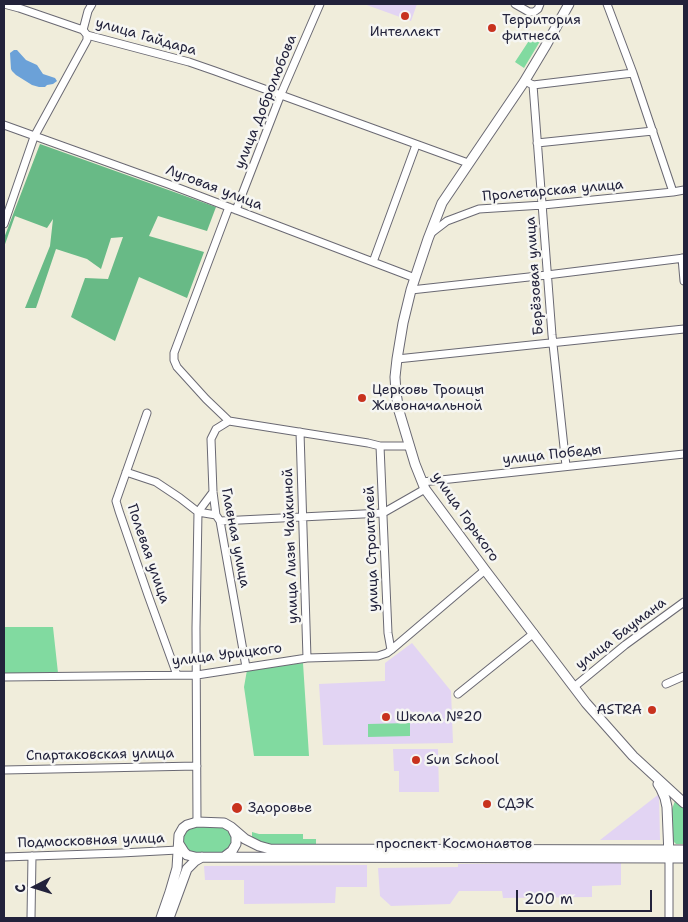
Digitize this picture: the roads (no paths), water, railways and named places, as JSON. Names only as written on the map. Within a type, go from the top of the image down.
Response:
[{"type":"main road","name":"улица Горького","points":[[569,4],[528,83],[468,164],[442,203],[411,290],[403,323],[395,377],[396,393],[399,410],[423,485],[586,703],[645,768]]},
{"type":"main road","points":[[645,768],[680,800]]},
{"type":"main road","points":[[645,768],[661,788],[665,798],[669,854]]},
{"type":"main road","points":[[667,807],[673,799],[680,800]]},
{"type":"main road","points":[[161,918],[177,868],[179,835],[187,825],[197,822]]},
{"type":"main road","name":"проспект Космонавтов","points":[[197,822],[224,823],[251,843],[270,849],[669,854],[684,858]]},
{"type":"main road","points":[[224,857],[232,851],[236,844],[236,836],[233,830]]},
{"type":"main road","name":"проспект Космонавтов","points":[[178,847],[187,855],[195,857],[669,854],[684,850]]},
{"type":"main road","points":[[168,918],[187,870],[194,861],[202,857]]},
{"type":"street","name":"улица Гайдара","points":[[4,4],[85,32],[189,62],[282,94],[468,164]]},
{"type":"street","points":[[4,224],[34,137],[86,42],[85,32],[88,11],[92,4]]},
{"type":"street","name":"улица Добролюбова","points":[[232,209],[320,4]]},
{"type":"street","points":[[516,4],[529,12],[534,12],[540,4]]},
{"type":"street","points":[[607,4],[673,192]]},
{"type":"street","points":[[528,83],[633,74]]},
{"type":"street","name":"Берёзовая улица","points":[[528,83],[537,143],[553,343],[566,466]]},
{"type":"street","name":"Луговая улица","points":[[4,125],[160,181],[415,278]]},
{"type":"street","points":[[537,143],[653,131]]},
{"type":"street","points":[[373,262],[416,145]]},
{"type":"street","name":"Пролетарская улица","points":[[430,235],[447,220],[479,209],[543,205],[684,190]]},
{"type":"street","points":[[232,209],[174,353],[177,367],[229,421],[380,446],[410,446]]},
{"type":"street","points":[[411,290],[683,258],[684,280]]},
{"type":"street","points":[[397,360],[684,329]]},
{"type":"street","name":"Полевая улица","points":[[147,413],[116,501],[178,675]]},
{"type":"street","name":"Главная улица","points":[[229,421],[216,430],[211,439],[213,492],[246,667]]},
{"type":"street","name":"улица Лизы Чайкиной","points":[[300,432],[308,658]]},
{"type":"street","name":"улица Строителей","points":[[380,446],[388,633],[391,650]]},
{"type":"street","name":"улица Победы","points":[[423,485],[566,466],[684,454]]},
{"type":"street","points":[[126,472],[156,482],[198,512],[218,518],[302,517],[383,513],[423,485]]},
{"type":"street","points":[[197,822],[196,628],[198,512],[213,492]]},
{"type":"street","points":[[391,650],[485,570]]},
{"type":"street","name":"улица Баумана","points":[[574,686],[684,602]]},
{"type":"street","points":[[458,694],[534,634]]},
{"type":"street","name":"улица Урицкого","points":[[4,677],[197,675],[308,658],[378,656],[391,650]]},
{"type":"street","points":[[666,684],[684,676]]},
{"type":"street","name":"Спартаковская улица","points":[[4,770],[197,766]]},
{"type":"street","name":"Подмосковная улица","points":[[4,857],[122,854],[178,847]]},
{"type":"street","points":[[669,854],[669,918]]},
{"type":"street","points":[[31,918],[32,856]]},
{"type":"water","points":[[17,50],[26,60],[37,65],[43,74],[55,78],[57,81],[45,87],[39,87],[16,75],[11,69],[10,53]]},
{"type":"place","name":"Интеллект","points":[[405,16]]},
{"type":"place","name":"Территория фитнеса","points":[[492,28]]},
{"type":"place","name":"Церковь Троицы Живоначальной","points":[[362,398]]},
{"type":"place","name":"ASTRA","points":[[652,710]]},
{"type":"place","name":"Школа №20","points":[[386,717]]},
{"type":"place","name":"Sun School","points":[[416,760]]},
{"type":"place","name":"СДЭК","points":[[487,804]]},
{"type":"place","name":"Здоровье","points":[[237,808]]}]
